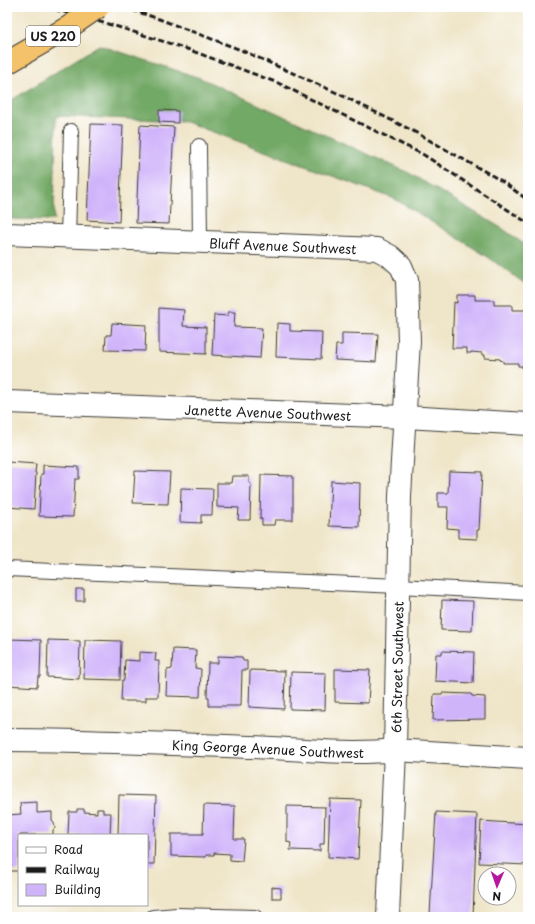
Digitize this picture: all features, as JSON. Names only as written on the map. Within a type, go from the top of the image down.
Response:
[{"type":"highway","name":"US 220","points":[[7,63],[70,27],[98,7]]},
{"type":"street","name":"Bluff Avenue Southwest","points":[[7,234],[377,249],[390,256],[401,266],[407,280],[409,341],[405,417]]},
{"type":"street","name":"Janette Avenue Southwest","points":[[7,402],[405,417],[528,424]]},
{"type":"street","name":"6th Street Southwest","points":[[388,917],[395,750],[400,496],[405,417]]},
{"type":"street","name":"King George Avenue Southwest","points":[[7,740],[77,740],[322,751],[395,750],[528,758]]},
{"type":"lane","points":[[68,237],[71,130]]},
{"type":"lane","points":[[199,146],[200,242]]},
{"type":"lane","points":[[7,569],[528,593]]},
{"type":"lane","points":[[153,917],[177,914],[255,917]]},
{"type":"green space","points":[[99,45],[200,78],[409,173],[503,229],[528,247],[528,286],[488,257],[395,199],[183,121],[56,116],[54,220],[7,219],[7,103]]},
{"type":"building","points":[[159,110],[178,111],[178,123],[159,122]]},
{"type":"building","points":[[91,124],[123,125],[119,222],[87,220]]},
{"type":"building","points":[[140,125],[174,127],[169,224],[136,223]]},
{"type":"building","points":[[457,295],[475,295],[475,300],[494,300],[494,305],[512,305],[512,310],[528,310],[528,368],[518,366],[518,363],[503,363],[500,359],[485,358],[485,355],[482,355],[482,353],[467,353],[467,348],[452,348],[454,302],[457,303]]},
{"type":"building","points":[[159,308],[184,310],[183,326],[206,327],[206,354],[159,352]]},
{"type":"building","points":[[228,312],[235,312],[234,327],[262,328],[260,358],[212,355],[214,315],[228,316]]},
{"type":"building","points":[[112,323],[146,325],[145,351],[105,350],[106,335],[111,335]]},
{"type":"building","points":[[277,323],[290,324],[290,331],[322,332],[321,359],[276,357]]},
{"type":"building","points":[[342,333],[378,334],[376,362],[335,360],[336,345],[342,345]]},
{"type":"building","points":[[7,462],[36,464],[34,509],[7,507]]},
{"type":"building","points":[[43,465],[79,467],[79,479],[75,479],[73,517],[39,516],[41,474],[43,474]]},
{"type":"building","points":[[135,471],[170,472],[168,504],[133,503]]},
{"type":"building","points":[[449,471],[482,472],[479,530],[477,530],[477,539],[458,538],[458,529],[447,528],[448,507],[438,507],[438,493],[448,493]]},
{"type":"building","points":[[261,475],[293,476],[293,520],[275,520],[274,525],[262,525],[262,519],[260,519]]},
{"type":"building","points":[[232,476],[249,476],[249,483],[251,484],[250,520],[238,520],[239,508],[217,507],[217,483],[231,483]]},
{"type":"building","points":[[331,481],[360,483],[359,527],[329,526]]},
{"type":"building","points":[[181,488],[213,489],[212,515],[201,515],[201,523],[180,522]]},
{"type":"building","points":[[76,589],[84,589],[84,601],[76,601]]},
{"type":"building","points":[[442,600],[473,601],[472,631],[441,630]]},
{"type":"building","points":[[8,639],[41,640],[40,677],[38,677],[37,687],[7,685]]},
{"type":"building","points":[[48,640],[80,641],[79,679],[47,677]]},
{"type":"building","points":[[85,640],[121,641],[120,680],[84,679]]},
{"type":"building","points":[[173,649],[196,650],[195,668],[201,669],[200,697],[166,696],[167,670],[172,669]]},
{"type":"building","points":[[442,651],[474,652],[473,683],[435,681],[436,654],[442,654]]},
{"type":"building","points":[[139,652],[156,653],[155,661],[159,661],[158,697],[146,697],[146,701],[121,701],[125,660],[139,661]]},
{"type":"building","points":[[218,656],[242,657],[243,661],[247,661],[247,670],[242,670],[241,706],[209,706],[209,697],[207,697],[208,663],[218,663]]},
{"type":"building","points":[[335,669],[370,670],[368,703],[335,702]]},
{"type":"building","points":[[250,670],[285,671],[284,709],[249,707]]},
{"type":"building","points":[[291,672],[326,673],[325,710],[290,709]]},
{"type":"building","points":[[434,694],[471,694],[472,696],[485,697],[485,719],[433,720]]},
{"type":"building","points":[[119,795],[156,796],[154,864],[148,864],[148,834],[118,834]]},
{"type":"building","points":[[330,799],[361,800],[358,859],[328,857]]},
{"type":"building","points":[[37,802],[37,813],[52,812],[52,820],[55,828],[53,830],[53,834],[18,834],[18,871],[8,871],[7,815],[21,814],[20,803]]},
{"type":"building","points":[[204,805],[235,806],[234,839],[244,839],[242,861],[230,860],[230,854],[214,853],[214,855],[206,855],[206,857],[171,856],[171,834],[203,834]]},
{"type":"building","points":[[287,806],[325,807],[324,844],[320,844],[320,851],[290,850],[291,843],[287,842]]},
{"type":"building","points":[[77,809],[84,809],[84,812],[97,813],[97,809],[103,809],[103,813],[111,813],[110,834],[68,834],[69,812],[77,812]]},
{"type":"building","points":[[436,812],[477,814],[473,916],[430,914]]},
{"type":"building","points":[[481,821],[528,824],[528,865],[479,863]]},
{"type":"building","points":[[272,887],[281,888],[281,898],[272,898]]},
{"type":"railway","points":[[46,7],[115,26],[187,49],[278,83],[424,155],[528,223]]},
{"type":"railway","points":[[123,7],[241,50],[335,92],[413,131],[500,180],[528,200]]}]
